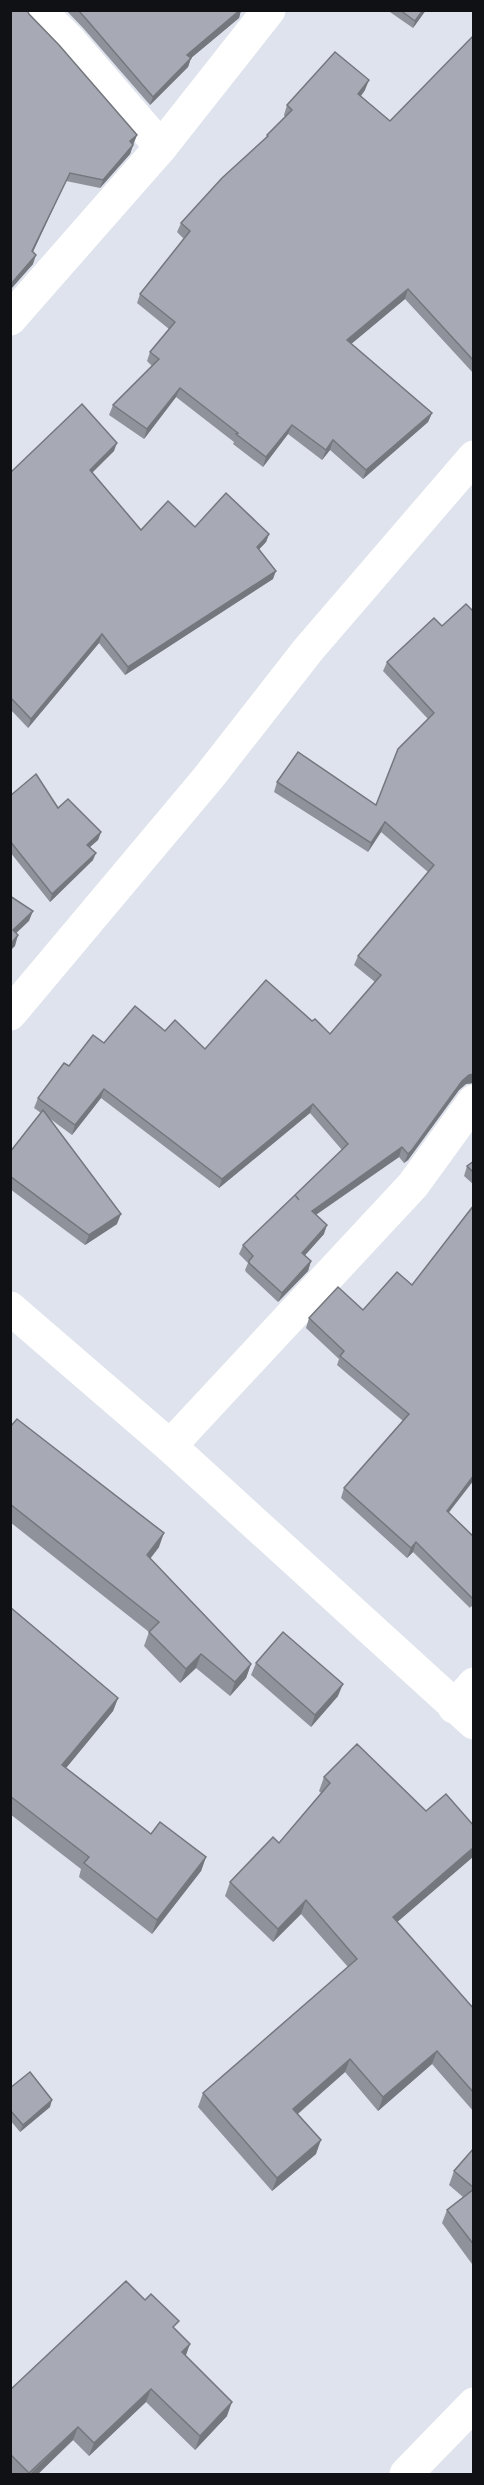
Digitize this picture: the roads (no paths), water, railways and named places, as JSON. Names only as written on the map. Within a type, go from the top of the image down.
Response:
[{"type":"street","points":[[39,10],[70,41],[160,147]]},
{"type":"street","points":[[10,319],[160,147],[269,10]]},
{"type":"street","points":[[10,1014],[208,778],[308,650],[474,457]]},
{"type":"street","points":[[170,1446],[413,1185],[474,1101]]},
{"type":"street","points":[[10,1308],[467,1704]]},
{"type":"street","points":[[406,2475],[474,2404]]}]
